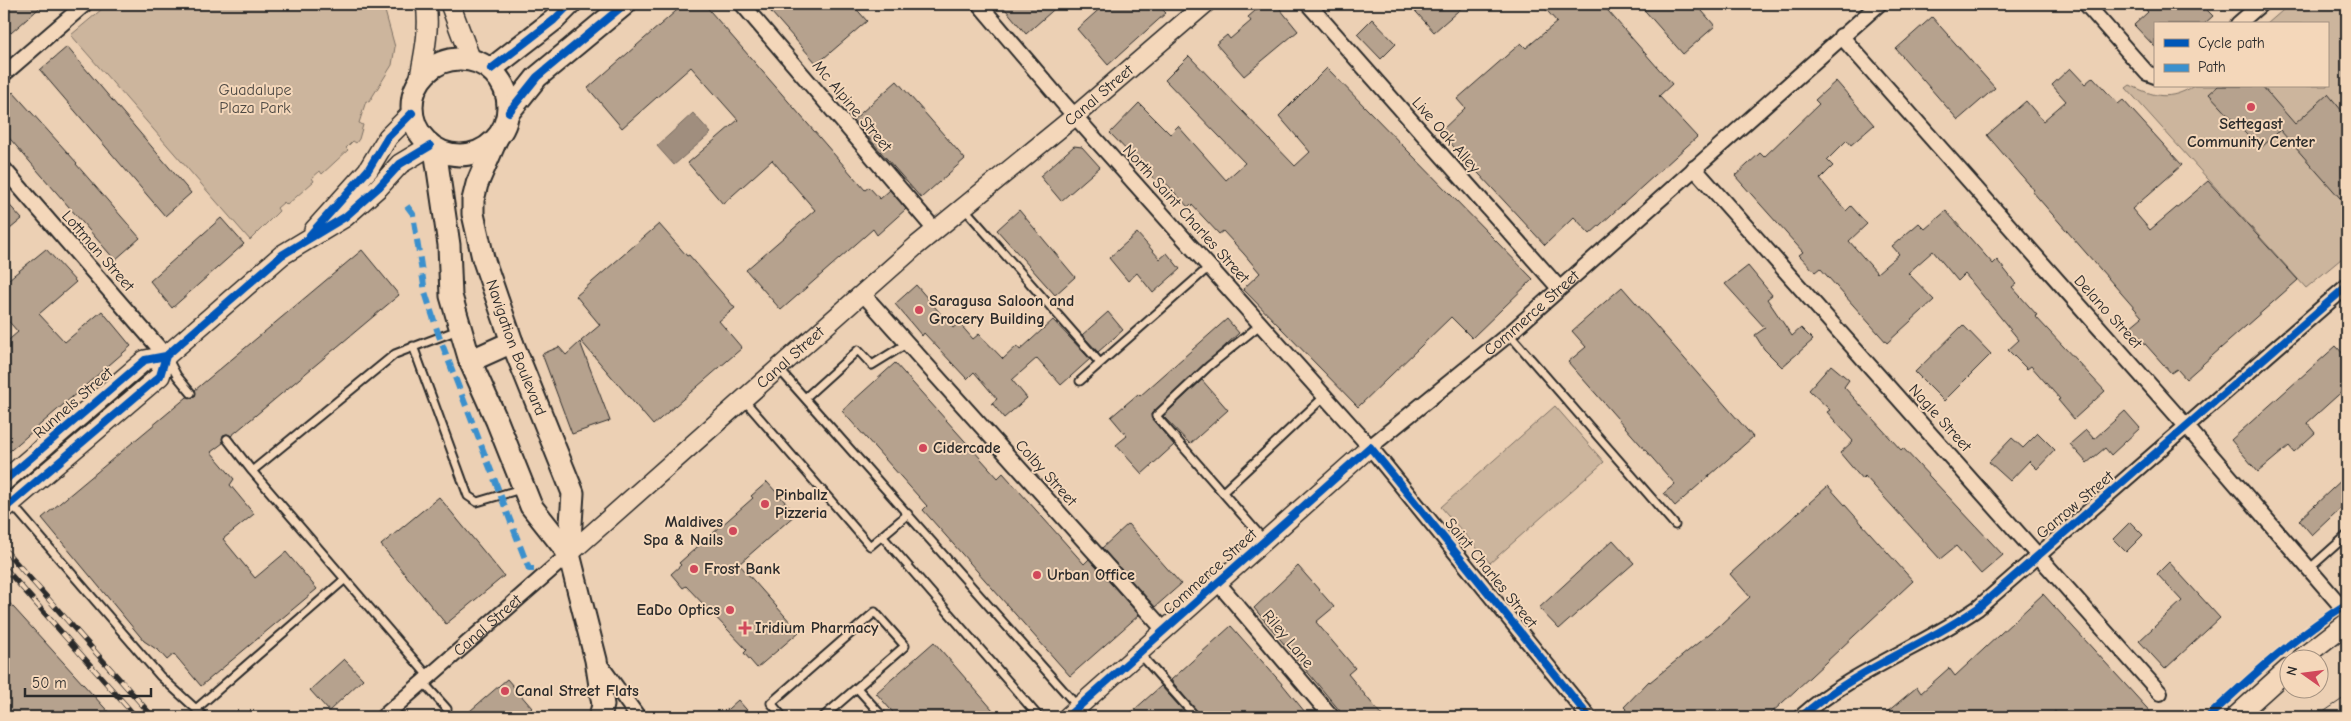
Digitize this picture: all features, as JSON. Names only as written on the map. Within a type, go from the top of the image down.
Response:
[{"type":"main road","points":[[419,82],[427,72],[442,62],[459,58],[471,60],[491,69],[505,88],[509,112],[507,122],[496,140],[486,149],[474,154],[461,156],[448,155],[433,147],[415,125],[412,113],[413,97],[419,82],[428,35],[429,20],[426,4]]},
{"type":"main road","points":[[450,4],[471,60]]},
{"type":"main road","points":[[491,69],[554,20],[570,4]]},
{"type":"main road","points":[[509,112],[537,77],[625,4]]},
{"type":"main road","name":"Runnels Street","points":[[301,244],[368,170],[388,137],[412,113]]},
{"type":"main road","name":"Navigation Boulevard","points":[[496,140],[478,184],[473,214],[483,258],[512,342],[573,494],[569,554],[596,660],[604,713]]},
{"type":"main road","name":"Runnels Street","points":[[4,481],[145,360],[166,356],[282,255],[345,217],[400,164],[433,147]]},
{"type":"main road","name":"Navigation Boulevard","points":[[433,147],[448,235],[451,296],[470,361],[530,506],[569,554]]},
{"type":"main road","points":[[470,361],[512,342]]},
{"type":"main road","name":"Runnels Street","points":[[7,506],[160,376],[166,356]]},
{"type":"main road","points":[[2315,648],[2347,623]]},
{"type":"main road","points":[[2235,717],[2278,678]]},
{"type":"street","points":[[4,74],[85,4]]},
{"type":"street","name":"Mc Alpine Street","points":[[742,4],[934,230]]},
{"type":"street","name":"North Saint Charles Street","points":[[979,4],[1075,116],[1370,447]]},
{"type":"street","name":"Canal Street","points":[[383,717],[779,369],[934,230],[964,208],[1075,116],[1205,4]]},
{"type":"street","name":"Live Oak Alley","points":[[1308,4],[1559,288]]},
{"type":"street","name":"Commerce Street","points":[[1078,714],[1140,653],[1370,447],[1509,334],[1879,4]]},
{"type":"street","points":[[2086,4],[2147,73],[2154,76]]},
{"type":"street","points":[[2240,22],[2261,4]]},
{"type":"street","name":"Delano Street","points":[[1841,36],[2187,427],[2347,613]]},
{"type":"street","name":"Nagle Street","points":[[1694,168],[2160,693]]},
{"type":"street","name":"Lottman Street","points":[[4,169],[166,356]]},
{"type":"street","name":"Garrow Street","points":[[1801,717],[1842,686],[1948,629],[1978,608],[2038,554],[2345,292]]},
{"type":"street","name":"Colby Street","points":[[863,294],[1165,631]]},
{"type":"street","name":"Saint Charles Street","points":[[1370,447],[1588,717]]},
{"type":"street","name":"Riley Lane","points":[[1218,583],[1332,717]]},
{"type":"street","points":[[596,660],[638,717]]},
{"type":"lane","points":[[964,208],[1100,363]]},
{"type":"lane","points":[[1080,381],[1209,267]]},
{"type":"lane","points":[[1261,324],[1209,366],[1156,416],[1266,541]]},
{"type":"lane","points":[[252,471],[395,354],[461,329]]},
{"type":"lane","points":[[1509,334],[1675,525]]},
{"type":"lane","points":[[805,398],[858,350],[872,365],[906,344]]},
{"type":"lane","points":[[413,346],[468,496],[477,502],[524,488]]},
{"type":"lane","points":[[166,356],[177,376],[191,394]]},
{"type":"lane","points":[[779,369],[908,514],[1078,714]]},
{"type":"lane","points":[[1223,492],[1325,396]]},
{"type":"lane","points":[[743,400],[870,546],[908,514]]},
{"type":"lane","points":[[227,439],[252,471],[345,579],[426,679],[448,710]]},
{"type":"lane","points":[[7,506],[160,676],[204,717]]},
{"type":"lane","points":[[2309,569],[2347,535]]},
{"type":"lane","points":[[882,536],[1039,717]]},
{"type":"lane","points":[[196,709],[345,579]]},
{"type":"lane","points":[[783,717],[770,703],[875,612],[905,646],[823,717]]},
{"type":"lane","points":[[1140,653],[1196,717]]},
{"type":"lane","points":[[857,688],[883,717]]},
{"type":"green space","name":"Guadalupe Plaza Park","points":[[108,4],[383,4],[395,47],[392,65],[369,102],[366,101],[359,123],[363,125],[356,143],[353,141],[346,148],[348,150],[322,174],[320,171],[312,178],[314,181],[287,205],[284,202],[277,208],[279,211],[250,240],[71,35]]},
{"type":"green space","points":[[2290,4],[2347,4],[2347,254],[2306,288],[2126,88],[2130,85],[2162,96],[2177,94],[2190,88],[2328,88],[2328,22],[2269,22]]},
{"type":"green space","points":[[1555,406],[1604,462],[1490,563],[1441,507]]},
{"type":"shaded area","points":[[693,113],[711,133],[674,165],[657,146]]},
{"type":"building","points":[[4,4],[44,4],[11,33],[4,24]]},
{"type":"building","points":[[684,4],[704,4],[865,190],[869,187],[880,199],[890,190],[906,209],[877,235],[873,229],[781,310],[746,270],[815,210],[772,160],[723,204],[688,163],[738,120],[691,67],[622,128],[588,88]]},
{"type":"building","points":[[764,4],[852,4],[867,21],[817,64]]},
{"type":"building","points":[[1001,4],[1060,4],[1026,34]]},
{"type":"building","points":[[1105,4],[1157,4],[1166,13],[1108,65],[1077,29]]},
{"type":"building","points":[[1263,4],[1276,4],[1298,31],[1244,76],[1216,44],[1227,35],[1230,39],[1251,21],[1248,17]]},
{"type":"building","points":[[1409,4],[1466,4],[1434,32]]},
{"type":"building","points":[[1541,4],[1602,4],[1672,84],[1659,96],[1697,137],[1590,234],[1574,217],[1545,245],[1440,132],[1465,108],[1457,99],[1521,43],[1526,48],[1557,22]]},
{"type":"building","points":[[1639,4],[1696,4],[1715,26],[1683,54]]},
{"type":"building","points":[[2140,4],[2201,4],[2213,16],[2206,22],[2154,22],[2154,46],[2134,25],[2148,12]]},
{"type":"building","points":[[1932,17],[1995,88],[1958,120],[1896,49]]},
{"type":"building","points":[[1372,19],[1396,44],[1381,59],[1357,34]]},
{"type":"building","points":[[67,47],[191,193],[165,216],[40,70]]},
{"type":"building","points":[[1189,56],[1295,166],[1310,152],[1279,116],[1327,68],[1533,279],[1472,338],[1451,317],[1358,407],[1243,289],[1260,273],[1244,254],[1223,231],[1219,234],[1191,204],[1188,207],[1163,180],[1159,184],[1110,133],[1139,103],[1170,134],[1178,126],[1226,180],[1245,163],[1165,80]]},
{"type":"building","points":[[2070,68],[2085,84],[2093,77],[2118,104],[2123,100],[2182,165],[2132,209],[2150,230],[2208,181],[2298,280],[2186,379],[2177,369],[2171,373],[2130,327],[2142,317],[2032,191],[2034,190],[1987,135],[2026,101],[2043,121],[2066,101],[2052,85]]},
{"type":"building","points":[[897,81],[965,159],[921,198],[853,120]]},
{"type":"building","points":[[1836,81],[1874,125],[1851,145],[1847,140],[1827,160],[1833,166],[1820,179],[1846,211],[1851,206],[1867,224],[1849,241],[1877,273],[1899,254],[1892,246],[1919,223],[1925,229],[1946,211],[1993,264],[1997,260],[2016,284],[2012,287],[2037,315],[2035,316],[2105,391],[2074,419],[2058,400],[2060,399],[2031,366],[2027,369],[2008,350],[2019,340],[1965,274],[1958,281],[1933,251],[1908,273],[1934,300],[1887,343],[1820,268],[1815,272],[1799,255],[1803,252],[1735,176],[1760,153],[1764,157],[1819,104],[1815,100]]},
{"type":"building","points":[[2216,88],[2264,88],[2295,124],[2328,94],[2347,117],[2347,192],[2340,198],[2280,130],[2260,149],[2209,94]]},
{"type":"building","points":[[13,92],[77,163],[140,238],[115,260],[4,132],[4,101]]},
{"type":"building","points":[[1074,146],[1082,147],[1100,167],[1061,201],[1040,176]]},
{"type":"building","points":[[4,199],[22,219],[4,234]]},
{"type":"building","points":[[1019,210],[1075,277],[1055,295],[997,230]]},
{"type":"building","points":[[221,218],[244,244],[172,308],[150,281]]},
{"type":"building","points":[[659,224],[735,308],[719,321],[742,348],[653,425],[581,341],[600,325],[576,296]]},
{"type":"building","points":[[1137,233],[1160,259],[1167,253],[1180,269],[1153,293],[1137,273],[1128,281],[1109,258]]},
{"type":"building","points":[[46,249],[76,282],[39,314],[65,342],[102,311],[131,346],[4,456],[4,344],[18,332],[4,316],[4,283]]},
{"type":"building","points":[[362,250],[399,295],[231,436],[223,435],[223,443],[211,452],[234,479],[230,485],[254,514],[223,539],[255,578],[286,552],[317,589],[201,686],[174,654],[167,660],[159,651],[144,641],[42,518],[187,397],[195,397],[195,390]]},
{"type":"building","points":[[1748,266],[1772,295],[1767,299],[1792,336],[1801,328],[1813,340],[1782,367],[1764,349],[1755,335],[1765,328],[1725,284]]},
{"type":"building","points":[[916,285],[953,328],[959,323],[973,339],[979,334],[1003,359],[1017,346],[1020,350],[1053,320],[1090,359],[1061,385],[1037,358],[1012,380],[1027,398],[1004,418],[992,403],[997,399],[974,372],[967,379],[924,333],[922,336],[895,304]]},
{"type":"building","points":[[1622,287],[1753,437],[1675,506],[1664,493],[1675,484],[1568,362],[1586,347],[1572,331]]},
{"type":"building","points":[[1108,312],[1123,330],[1098,352],[1082,335]]},
{"type":"building","points":[[1227,319],[1239,333],[1151,414],[1152,419],[1174,445],[1142,474],[1116,445],[1127,436],[1111,417],[1138,394],[1140,396]]},
{"type":"building","points":[[1963,325],[1991,354],[1944,401],[1915,372]]},
{"type":"building","points":[[580,342],[610,421],[572,434],[542,354],[559,347],[566,355]]},
{"type":"building","points":[[2336,346],[2347,358],[2347,387],[2307,423],[2315,433],[2294,452],[2289,446],[2258,472],[2231,440]]},
{"type":"building","points":[[895,363],[998,478],[1003,473],[1084,564],[1089,559],[1139,615],[1070,676],[923,510],[927,506],[842,411]]},
{"type":"building","points":[[1831,365],[1849,380],[1844,387],[1901,450],[1903,448],[2003,555],[1981,574],[1956,546],[1940,559],[1865,476],[1862,479],[1840,453],[1853,441],[1827,412],[1830,410],[1809,390]]},
{"type":"building","points":[[1202,380],[1228,410],[1190,444],[1163,416]]},
{"type":"building","points":[[2125,411],[2140,428],[2111,455],[2105,448],[2087,463],[2070,444],[2086,430],[2094,439]]},
{"type":"building","points":[[2038,433],[2055,450],[2037,469],[2029,461],[2010,481],[1989,462],[2012,438],[2023,448]]},
{"type":"building","points":[[2347,475],[2347,502],[2312,535],[2299,520]]},
{"type":"building","points":[[767,482],[796,514],[739,564],[799,632],[757,668],[744,653],[747,650],[686,586],[683,588],[671,574],[681,565],[679,563],[753,498],[751,496]]},
{"type":"building","points":[[1828,486],[1913,581],[1767,717],[1634,717],[1624,707],[1649,681],[1720,625],[1750,597],[1730,574]]},
{"type":"building","points":[[439,497],[504,576],[446,624],[381,545]]},
{"type":"building","points":[[2130,522],[2143,535],[2126,552],[2113,539]]},
{"type":"building","points":[[1128,524],[1181,584],[1155,607],[1102,548]]},
{"type":"building","points":[[1613,540],[1634,563],[1559,629],[1539,608]]},
{"type":"building","points":[[2169,562],[2220,618],[2165,669],[2139,641],[2182,601],[2157,574]]},
{"type":"building","points":[[1298,566],[1334,607],[1316,622],[1355,668],[1348,674],[1383,717],[1345,717],[1254,608]]},
{"type":"building","points":[[2043,594],[2155,717],[2061,717],[2055,711],[2048,717],[1881,717],[1917,687],[1921,693],[1949,668],[1955,676]]},
{"type":"building","points":[[4,597],[113,717],[4,717]]},
{"type":"building","points":[[1231,626],[1309,717],[1201,717],[1171,680]]},
{"type":"building","points":[[934,642],[999,717],[897,717],[876,693]]},
{"type":"building","points":[[344,659],[363,679],[329,711],[310,690]]},
{"type":"building","name":"Canal Street Flats","points":[[507,679],[532,708],[522,717],[463,717]]},
{"type":"building","points":[[1161,686],[1189,717],[1126,717]]},
{"type":"building","points":[[738,700],[753,717],[719,717]]},
{"type":"tram line","points":[[2316,717],[2347,696]]},
{"type":"tram line","points":[[2335,717],[2347,710]]},
{"type":"railway","points":[[4,549],[153,717]]},
{"type":"railway","points":[[4,567],[136,717]]},
{"type":"marked path","points":[[407,206],[413,214],[425,292],[439,336],[529,569],[534,569]]},
{"type":"cycle path","points":[[491,69],[554,20],[570,4]]},
{"type":"cycle path","points":[[509,112],[537,77],[625,4]]},
{"type":"cycle path","points":[[310,235],[368,170],[388,137],[412,113]]},
{"type":"cycle path","points":[[4,481],[145,360],[166,356],[282,255],[345,217],[379,187],[400,164],[430,146]]},
{"type":"cycle path","points":[[1801,717],[1820,701],[1863,673],[1978,608],[2347,286]]},
{"type":"cycle path","points":[[4,509],[160,376],[166,356]]},
{"type":"cycle path","points":[[1067,717],[1370,447],[1589,717]]},
{"type":"cycle path","points":[[2208,717],[2292,643],[2347,604]]},
{"type":"place","name":"Settegast Community Center","points":[[2251,107]]},
{"type":"place","name":"Saragusa Saloon and Grocery Building","points":[[919,310]]},
{"type":"place","name":"Cidercade","points":[[923,448]]},
{"type":"place","name":"Pinballz Pizzeria","points":[[765,504]]},
{"type":"place","name":"Maldives Spa & Nails","points":[[733,531]]},
{"type":"place","name":"Frost Bank","points":[[694,569]]},
{"type":"place","name":"Urban Office","points":[[1037,575]]},
{"type":"place","name":"EaDo Optics","points":[[730,610]]},
{"type":"place","name":"Iridium Pharmacy","points":[[745,628]]},
{"type":"place","name":"Canal Street Flats","points":[[505,691]]}]
